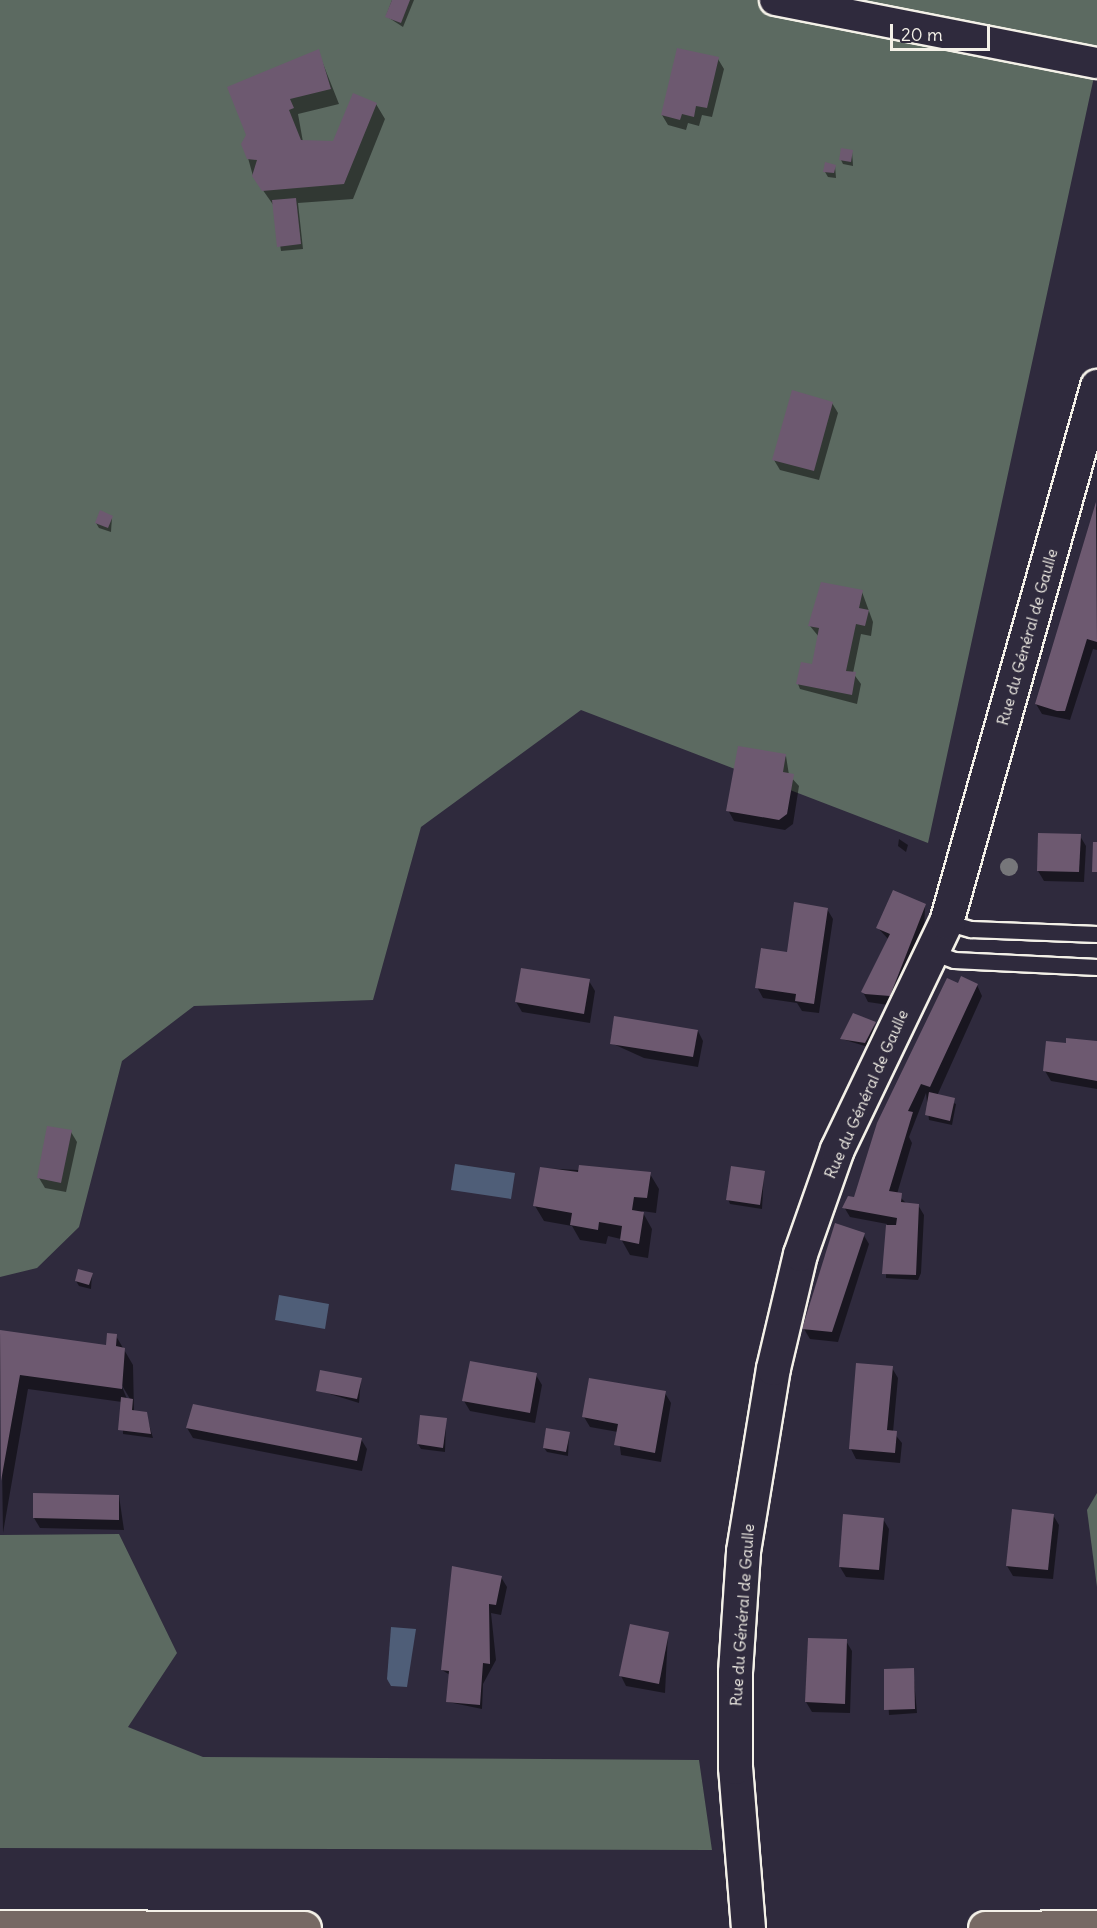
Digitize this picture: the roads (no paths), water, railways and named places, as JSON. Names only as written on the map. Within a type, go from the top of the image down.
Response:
[{"type":"highway","points":[[0,1927],[304,1928]]},
{"type":"highway","points":[[985,1928],[1097,1927]]},
{"type":"main road","name":"Rue du Général de Gaulle","points":[[748,1928],[735,1767],[743,1551],[772,1368],[794,1276],[837,1149],[946,922],[1093,420],[1097,386]]},
{"type":"street","points":[[775,0],[1097,63]]},
{"type":"lane","points":[[946,922],[971,929],[1097,934]]},
{"type":"lane","points":[[932,952],[954,960],[1097,967]]},
{"type":"water","points":[[455,1164],[515,1173],[511,1199],[451,1190]]},
{"type":"water","points":[[279,1295],[329,1304],[325,1329],[275,1320]]},
{"type":"water","points":[[391,1627],[416,1629],[407,1687],[391,1686],[387,1679]]}]
